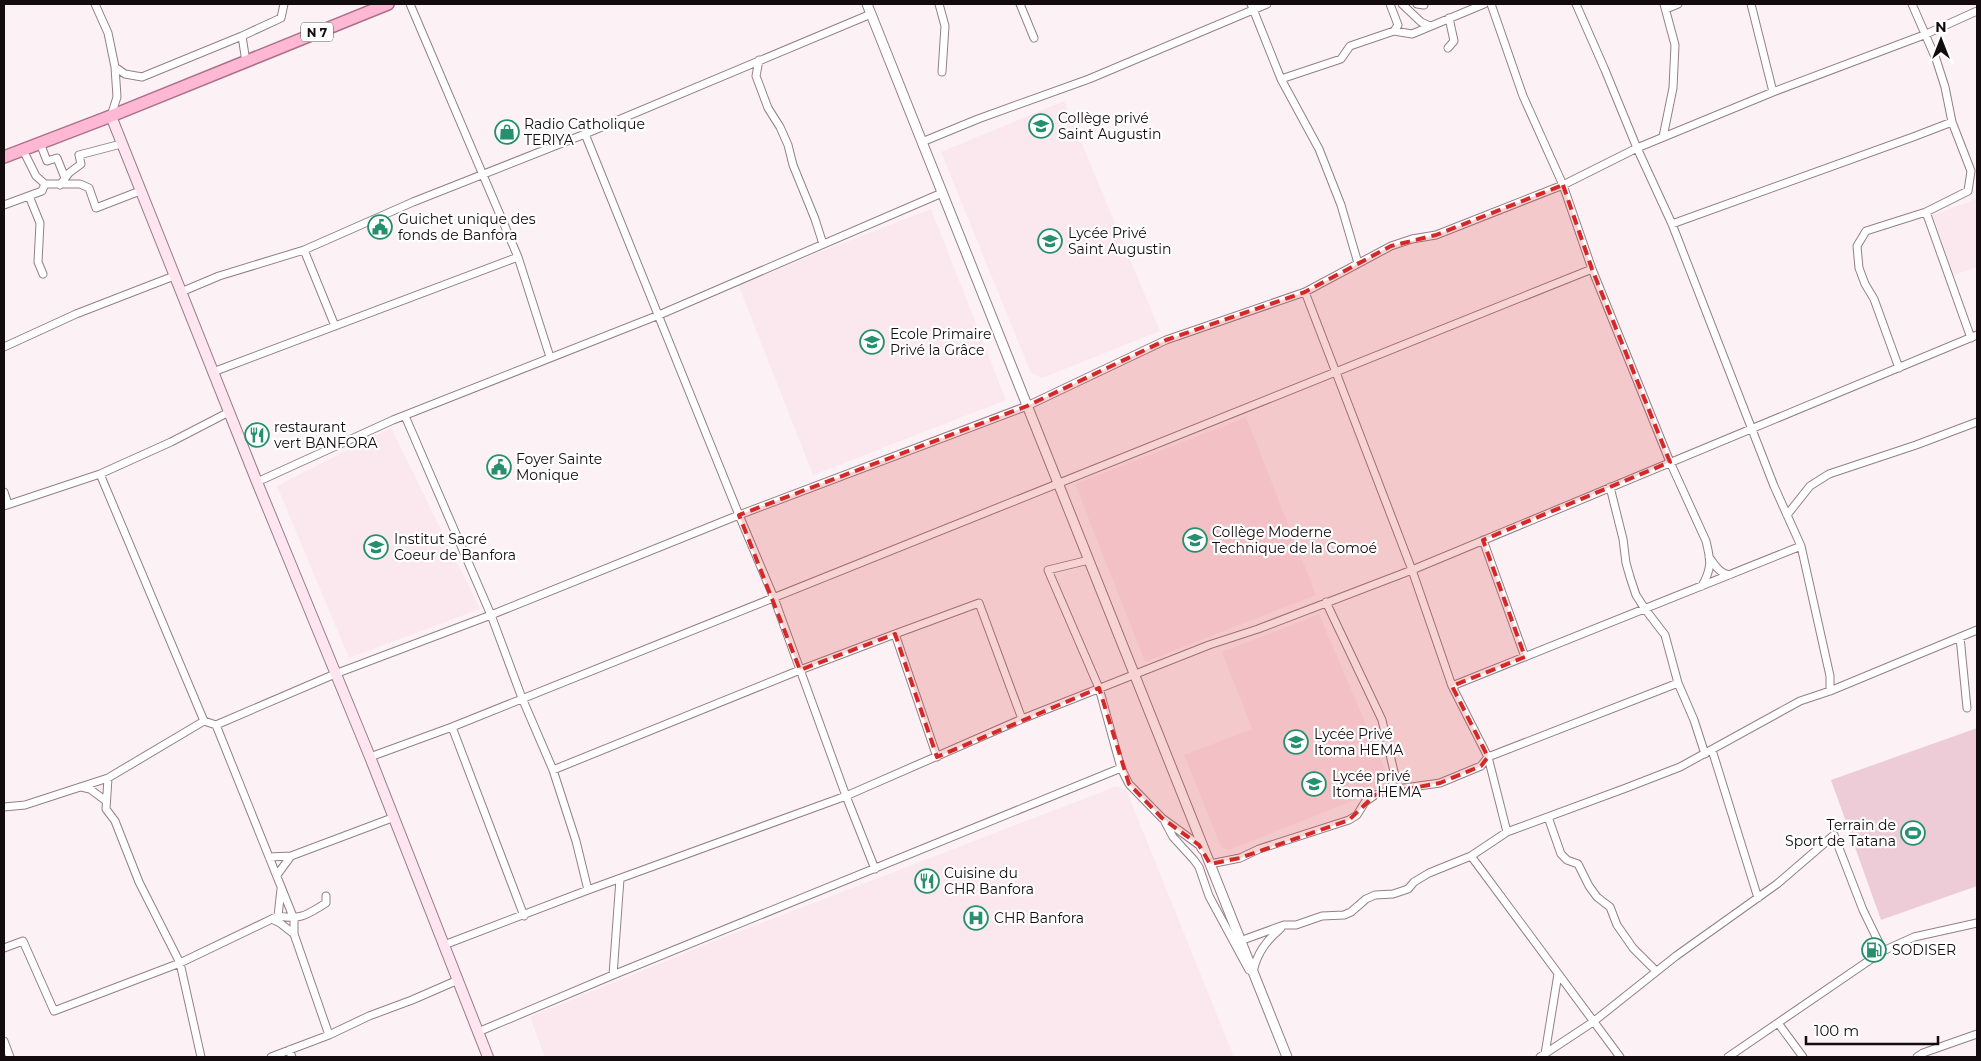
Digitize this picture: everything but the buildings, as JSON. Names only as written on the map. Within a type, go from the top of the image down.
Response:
[{"type":"highway","name":"N 7","points":[[4,157],[111,116],[388,4]]},
{"type":"main road","points":[[111,116],[257,482],[370,757],[392,818],[488,1057]]},
{"type":"street","points":[[95,4],[108,33],[115,67],[117,97],[111,116]]},
{"type":"street","points":[[115,67],[124,74],[142,77],[281,18],[284,4]]},
{"type":"street","points":[[410,4],[518,257],[550,357]]},
{"type":"street","points":[[867,4],[1286,1057]]},
{"type":"street","points":[[939,4],[945,26],[942,72]]},
{"type":"street","points":[[1020,4],[1034,38]]},
{"type":"street","points":[[922,142],[978,119],[1089,79],[1252,6],[1267,4]]},
{"type":"street","points":[[1390,4],[1398,25],[1394,31]]},
{"type":"street","points":[[1402,4],[1422,22],[1430,26]]},
{"type":"street","points":[[1281,79],[1341,59],[1350,46],[1394,31],[1412,34],[1484,4]]},
{"type":"street","points":[[1491,4],[1523,96],[1562,185],[1592,269],[1670,462],[1706,541],[1710,572],[1702,586]]},
{"type":"street","points":[[1576,4],[1637,148],[1672,224],[1725,363],[1801,546],[1830,676],[1830,691]]},
{"type":"street","points":[[1663,137],[1673,88],[1676,45],[1665,7],[1678,4]]},
{"type":"street","points":[[1751,4],[1773,92]]},
{"type":"street","points":[[1898,368],[1874,300],[1859,268],[1857,246],[1866,232],[1926,212],[1968,191],[1971,171],[1952,122],[1945,87],[1936,59],[1912,4]]},
{"type":"street","points":[[1252,6],[1281,79],[1319,149],[1341,204],[1358,263]]},
{"type":"street","points":[[100,474],[204,721],[216,725],[335,674],[491,615],[739,515],[1027,406],[1166,340],[1305,292],[1391,246],[1412,239],[1436,235],[1562,185],[1663,137],[1773,92],[1924,35],[1977,11]]},
{"type":"street","points":[[181,292],[219,276],[304,250],[413,202],[585,134],[871,14]]},
{"type":"street","points":[[1448,48],[1454,41],[1449,18]]},
{"type":"street","points":[[242,36],[246,62]]},
{"type":"street","points":[[759,60],[756,76],[768,108],[780,127],[788,145],[792,165],[815,219],[823,244]]},
{"type":"street","points":[[1672,224],[1952,122]]},
{"type":"street","points":[[585,134],[774,598],[846,796],[875,869]]},
{"type":"street","points":[[40,143],[47,160],[57,158],[63,182]]},
{"type":"street","points":[[63,182],[69,173],[81,164],[79,155],[121,144]]},
{"type":"street","points":[[23,150],[36,176],[45,184],[63,182],[80,184],[89,188],[96,208],[140,191]]},
{"type":"street","points":[[4,204],[42,191],[45,184]]},
{"type":"street","points":[[257,482],[405,416],[659,315],[942,192]]},
{"type":"street","points":[[29,196],[40,223],[38,262],[43,274]]},
{"type":"street","points":[[444,946],[588,890],[846,796],[1022,719],[1208,645],[1258,629],[1412,570],[1974,337],[1926,212]]},
{"type":"street","points":[[304,250],[335,326]]},
{"type":"street","points":[[213,372],[518,257]]},
{"type":"street","points":[[370,757],[452,727],[1592,269]]},
{"type":"street","points":[[4,347],[76,314],[174,276]]},
{"type":"street","points":[[1305,292],[1412,570],[1452,686],[1488,757],[1507,832]]},
{"type":"street","points":[[4,492],[6,505],[100,474],[171,442],[229,412]]},
{"type":"street","points":[[405,416],[491,615],[522,698],[553,770],[576,841],[588,890]]},
{"type":"street","points":[[1787,515],[1810,486],[1829,474],[1977,422]]},
{"type":"street","points":[[1610,487],[1623,539],[1626,563],[1636,595],[1665,635],[1678,683],[1694,720],[1705,754]]},
{"type":"street","points":[[1483,540],[1525,657]]},
{"type":"street","points":[[1452,686],[1801,546]]},
{"type":"street","points":[[1709,557],[1716,568],[1729,575]]},
{"type":"street","points":[[1088,560],[1048,570],[1099,688],[1121,768],[1129,784],[1162,818],[1199,845],[1210,864]]},
{"type":"street","points":[[1326,602],[1382,720],[1394,776],[1390,790]]},
{"type":"street","points":[[553,770],[800,670],[978,603],[1022,719]]},
{"type":"street","points":[[1240,942],[1284,925],[1296,925],[1322,916],[1344,915],[1351,912],[1366,899],[1375,895],[1393,894],[1408,889],[1414,882],[1430,873],[1471,856],[1507,832],[1680,766],[1800,701],[1830,691],[1977,630]]},
{"type":"street","points":[[895,634],[937,757]]},
{"type":"street","points":[[1960,637],[1967,708]]},
{"type":"street","points":[[1210,864],[1240,858],[1258,849],[1349,820],[1356,815],[1364,802],[1375,795],[1390,790],[1440,783],[1481,766],[1488,757],[1678,683]]},
{"type":"street","points":[[4,807],[25,806],[108,778],[204,721]]},
{"type":"street","points":[[216,725],[278,875],[294,919],[294,934],[328,1035]]},
{"type":"street","points":[[452,727],[524,916]]},
{"type":"street","points":[[1712,750],[1758,898]]},
{"type":"street","points":[[478,1032],[1121,768]]},
{"type":"street","points":[[108,778],[106,810],[115,821],[139,882],[180,963],[201,1057]]},
{"type":"street","points":[[81,787],[90,789],[106,801]]},
{"type":"street","points":[[1548,817],[1561,854],[1567,860],[1578,864],[1589,886],[1610,907],[1617,925],[1632,948],[1656,971]]},
{"type":"street","points":[[269,857],[291,856],[392,818]]},
{"type":"street","points":[[1162,818],[1174,837],[1194,860],[1219,916],[1257,983]]},
{"type":"street","points":[[1542,1055],[1593,1022],[1656,971],[1758,898],[1834,835],[1863,910],[1883,951]]},
{"type":"street","points":[[278,875],[291,856]]},
{"type":"street","points":[[1471,856],[1620,1057]]},
{"type":"street","points":[[613,975],[620,879]]},
{"type":"street","points":[[275,918],[282,886]]},
{"type":"street","points":[[4,948],[23,941],[54,1011],[180,963],[275,918],[294,919],[309,913],[326,903],[326,896]]},
{"type":"street","points":[[275,918],[294,934]]},
{"type":"street","points":[[1728,1057],[1883,951],[1914,937],[1977,923]]},
{"type":"street","points":[[1253,973],[1256,959],[1262,948],[1284,925]]},
{"type":"street","points":[[1542,1055],[1558,974]]},
{"type":"street","points":[[271,1057],[290,1054],[368,1016],[458,980]]},
{"type":"street","points":[[1778,1023],[1803,1057]]},
{"type":"street","points":[[1917,1057],[1923,1053],[1977,1034]]},
{"type":"street","points":[[4,1040],[10,1057]]},
{"type":"highlighted area","points":[[1563,185],[1592,269],[1670,462],[1483,540],[1525,657],[1452,686],[1488,757],[1481,766],[1440,783],[1375,795],[1349,820],[1240,858],[1210,864],[1199,845],[1162,818],[1129,784],[1099,688],[937,757],[895,634],[800,670],[739,515],[1027,406],[1166,340],[1305,292],[1391,246],[1436,235]]},
{"type":"shaded area","name":"Lycée Privé Saint Augustin","points":[[1064,101],[1160,331],[1042,378],[1031,373],[941,152]]},
{"type":"shaded area","points":[[1977,199],[1977,267],[1954,275],[1933,215]]},
{"type":"shaded area","name":"Ecole Primaire Privé la Grâce","points":[[931,209],[1006,400],[813,475],[738,284]]},
{"type":"shaded area","name":"Collège Moderne Technique de la Comoé","points":[[1246,417],[1316,595],[1145,662],[1075,484]]},
{"type":"shaded area","name":"Institut Sacré Coeur de Banfora","points":[[391,428],[480,609],[349,658],[277,486]]},
{"type":"shaded area","name":"Lycée Privé Itoma HEMA","points":[[1319,614],[1389,778],[1385,788],[1229,850],[1221,847],[1184,755],[1252,729],[1222,652]]},
{"type":"shaded area","name":"Terrain de Sport de Tatana","points":[[1977,728],[1977,886],[1881,920],[1831,780]]},
{"type":"shaded area","name":"CHR Banfora","points":[[1117,786],[1127,792],[1234,1057],[545,1057],[530,1017],[717,940]]},
{"type":"place","name":"Collège privé Saint Augustin","points":[[1041,126]]},
{"type":"place","name":"Radio Catholique TERIYA","points":[[507,132]]},
{"type":"place","name":"Guichet unique des fonds de Banfora","points":[[380,227]]},
{"type":"place","name":"Lycée Privé Saint Augustin","points":[[1050,241]]},
{"type":"place","name":"Ecole Primaire Privé la Grâce","points":[[872,342]]},
{"type":"place","name":"restaurant vert BANFORA","points":[[257,435]]},
{"type":"place","name":"Foyer Sainte Monique","points":[[499,467]]},
{"type":"place","name":"Collège Moderne Technique de la Comoé","points":[[1195,540]]},
{"type":"place","name":"Institut Sacré Coeur de Banfora","points":[[376,547]]},
{"type":"place","name":"Lycée Privé Itoma HEMA","points":[[1296,742]]},
{"type":"place","name":"Lycée privé Itoma HEMA","points":[[1314,784]]},
{"type":"place","name":"Terrain de Sport de Tatana","points":[[1913,833]]},
{"type":"place","name":"Cuisine du CHR Banfora","points":[[927,881]]},
{"type":"place","name":"CHR Banfora","points":[[976,918]]},
{"type":"place","name":"SODISER","points":[[1874,950]]}]
